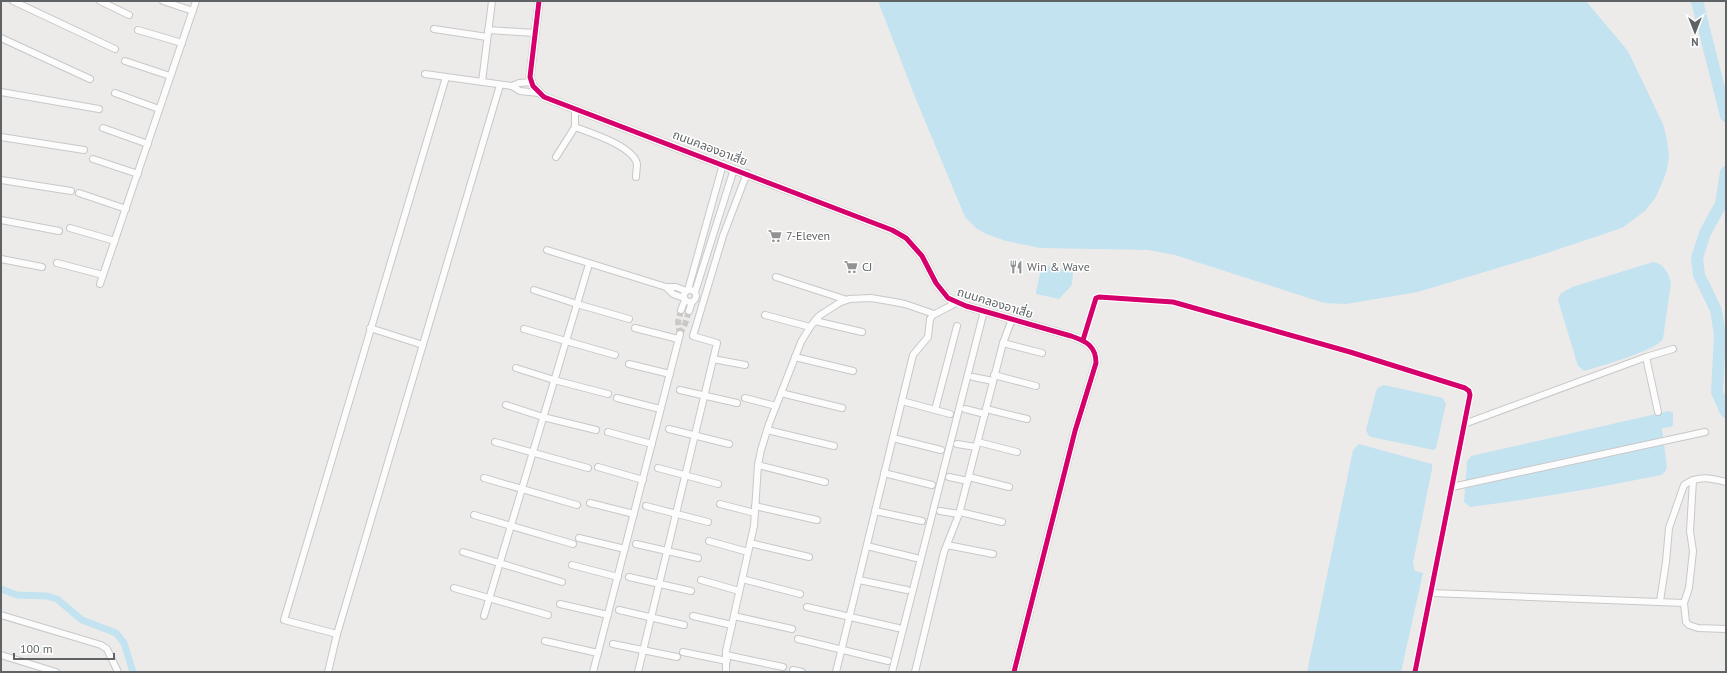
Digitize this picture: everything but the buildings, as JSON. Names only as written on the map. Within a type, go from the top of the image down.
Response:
[{"type":"street","points":[[13,1],[115,49]]},
{"type":"street","points":[[100,1],[129,15]]},
{"type":"street","points":[[163,1],[193,11]]},
{"type":"street","points":[[100,284],[196,1]]},
{"type":"street","points":[[482,82],[492,1]]},
{"type":"street","points":[[539,1],[530,70],[532,86],[539,93]]},
{"type":"street","points":[[434,29],[487,37]]},
{"type":"street","points":[[138,30],[182,43]]},
{"type":"street","points":[[488,30],[535,33]]},
{"type":"street","points":[[1,38],[90,79]]},
{"type":"street","points":[[1,43],[20,47]]},
{"type":"street","points":[[125,61],[170,76]]},
{"type":"street","points":[[425,74],[512,86],[520,91],[539,93]]},
{"type":"street","points":[[337,634],[284,620],[446,77]]},
{"type":"street","points":[[512,86],[520,83],[532,82]]},
{"type":"street","points":[[328,672],[337,634],[500,84]]},
{"type":"street","points":[[1,92],[98,109]]},
{"type":"street","points":[[115,93],[159,109]]},
{"type":"street","name":"ถนนคลองอาเสี่ย","points":[[539,93],[544,97],[747,173],[892,230],[906,238],[914,246],[922,256],[942,293],[956,303],[1082,340]]},
{"type":"street","points":[[556,157],[575,127],[575,108]]},
{"type":"street","points":[[575,127],[615,144],[631,154],[637,164],[636,177]]},
{"type":"street","points":[[103,128],[148,144]]},
{"type":"street","points":[[1,137],[84,150]]},
{"type":"street","points":[[93,159],[138,174]]},
{"type":"street","points":[[681,310],[723,164]]},
{"type":"street","points":[[689,311],[692,302],[696,298],[695,292],[734,169]]},
{"type":"street","points":[[638,672],[717,343],[693,336],[723,236],[747,173]]},
{"type":"street","points":[[1,180],[70,191]]},
{"type":"street","points":[[79,193],[126,209]]},
{"type":"street","points":[[1,220],[59,231]]},
{"type":"street","points":[[70,228],[115,241]]},
{"type":"street","points":[[547,250],[666,287],[676,287],[695,292]]},
{"type":"street","points":[[1,259],[42,267]]},
{"type":"street","points":[[58,263],[103,275]]},
{"type":"street","points":[[484,616],[589,264]]},
{"type":"street","points":[[776,277],[847,300]]},
{"type":"street","points":[[666,287],[673,294],[687,302],[692,302]]},
{"type":"street","points":[[534,290],[629,319]]},
{"type":"street","points":[[1014,672],[1075,431],[1096,362],[1092,347],[1082,340],[1096,298],[1099,297],[1173,302],[1350,352],[1469,390],[1470,396],[1432,593],[1415,672]]},
{"type":"street","points":[[726,672],[726,658],[732,625],[754,526],[758,465],[767,430],[801,342],[810,326],[830,308],[839,302],[847,300],[871,298],[905,304],[934,314]]},
{"type":"street","points":[[836,672],[913,355],[928,337],[930,319],[934,314],[956,303]]},
{"type":"street","points":[[892,672],[984,311]]},
{"type":"street","points":[[765,315],[810,326]]},
{"type":"street","points":[[915,672],[947,545],[959,513],[977,445],[1002,343],[1012,319]]},
{"type":"street","points":[[815,321],[862,332]]},
{"type":"street","points":[[935,410],[957,326]]},
{"type":"street","points":[[370,328],[423,345]]},
{"type":"street","points":[[593,672],[679,336],[635,328]]},
{"type":"street","points":[[524,329],[615,355]]},
{"type":"street","points":[[1002,343],[1042,353]]},
{"type":"street","points":[[1464,424],[1646,357],[1672,349]]},
{"type":"street","points":[[795,357],[853,371]]},
{"type":"street","points":[[1646,357],[1658,412]]},
{"type":"street","points":[[713,359],[745,365]]},
{"type":"street","points":[[629,364],[670,374]]},
{"type":"street","points":[[516,368],[554,380],[608,394]]},
{"type":"street","points":[[973,377],[994,378],[1036,386]]},
{"type":"street","points":[[680,390],[737,403]]},
{"type":"street","points":[[781,393],[842,408]]},
{"type":"street","points":[[617,398],[660,409]]},
{"type":"street","points":[[745,398],[776,406]]},
{"type":"street","points":[[902,401],[950,414]]},
{"type":"street","points":[[506,405],[544,417],[596,430]]},
{"type":"street","points":[[965,409],[1027,419]]},
{"type":"street","points":[[669,429],[729,444]]},
{"type":"street","points":[[767,430],[834,446]]},
{"type":"street","points":[[608,432],[652,444]]},
{"type":"street","points":[[1452,487],[1705,432]]},
{"type":"street","points":[[893,438],[941,450]]},
{"type":"street","points":[[495,442],[588,468]]},
{"type":"street","points":[[957,444],[977,445],[1017,452]]},
{"type":"street","points":[[758,465],[825,482]]},
{"type":"street","points":[[598,467],[643,480]]},
{"type":"street","points":[[658,468],[718,484]]},
{"type":"street","points":[[884,473],[932,485]]},
{"type":"street","points":[[949,477],[1010,487]]},
{"type":"street","points":[[484,478],[577,504]]},
{"type":"street","points":[[1660,601],[1670,521],[1684,485],[1693,480],[1705,478],[1726,482]]},
{"type":"street","points":[[1693,480],[1690,531],[1693,550],[1689,588],[1684,603],[1686,622],[1688,625],[1698,628],[1726,629]]},
{"type":"street","points":[[590,503],[634,514]]},
{"type":"street","points":[[720,504],[755,513]]},
{"type":"street","points":[[646,506],[708,522]]},
{"type":"street","points":[[755,506],[817,520]]},
{"type":"street","points":[[875,511],[922,521]]},
{"type":"street","points":[[940,511],[959,513],[1002,522]]},
{"type":"street","points":[[474,515],[573,544]]},
{"type":"street","points":[[579,538],[625,549]]},
{"type":"street","points":[[709,542],[748,552]]},
{"type":"street","points":[[750,543],[810,557]]},
{"type":"street","points":[[636,544],[698,558]]},
{"type":"street","points":[[947,545],[993,554]]},
{"type":"street","points":[[867,546],[916,558]]},
{"type":"street","points":[[463,552],[562,582]]},
{"type":"street","points":[[572,565],[618,577]]},
{"type":"street","points":[[629,577],[691,591]]},
{"type":"street","points":[[742,579],[800,594]]},
{"type":"street","points":[[702,580],[739,590]]},
{"type":"street","points":[[859,580],[907,590]]},
{"type":"street","points":[[454,588],[548,615]]},
{"type":"street","points":[[1432,593],[1684,603]]},
{"type":"street","points":[[560,604],[608,615]]},
{"type":"street","points":[[807,607],[898,628]]},
{"type":"street","points":[[619,610],[684,625]]},
{"type":"street","points":[[1,615],[101,645],[107,648],[118,672]]},
{"type":"street","points":[[693,616],[732,625]]},
{"type":"street","points":[[734,616],[792,629]]},
{"type":"street","points":[[798,640],[888,661]]},
{"type":"street","points":[[545,642],[598,653]]},
{"type":"street","points":[[613,644],[677,657]]},
{"type":"street","points":[[683,652],[783,667]]},
{"type":"street","points":[[1,654],[56,672]]},
{"type":"street","points":[[793,670],[802,672]]},
{"type":"water","points":[[878,1],[1586,1],[1628,51],[1663,124],[1669,157],[1666,173],[1656,197],[1645,211],[1622,228],[1538,256],[1418,292],[1346,304],[1324,303],[1175,255],[1148,250],[1040,248],[1006,241],[986,234],[976,228],[965,217],[915,97]]},
{"type":"water","points":[[1653,262],[1663,266],[1671,283],[1663,339],[1658,344],[1639,353],[1584,371],[1578,366],[1558,300],[1560,294],[1572,287]]},
{"type":"water","points":[[1045,265],[1073,272],[1072,285],[1059,299],[1036,294],[1041,268]]},
{"type":"water","points":[[1384,385],[1443,398],[1446,404],[1436,448],[1434,450],[1371,437],[1368,435],[1366,430],[1376,391],[1379,387]]},
{"type":"water","points":[[1669,411],[1673,413],[1673,425],[1671,427],[1662,428],[1667,467],[1665,472],[1661,475],[1566,493],[1494,504],[1470,507],[1464,502],[1467,461],[1471,456]]},
{"type":"water","points":[[1359,444],[1432,464],[1413,563],[1415,571],[1423,573],[1401,672],[1307,672],[1353,450]]},
{"type":"waterway","points":[[1697,1],[1726,116]]},
{"type":"waterway","points":[[1726,172],[1721,204],[1705,233],[1697,258],[1699,275],[1716,310],[1720,335],[1717,392],[1726,412]]},
{"type":"waterway","points":[[1,589],[17,595],[47,596],[57,599],[82,620],[116,633],[124,643],[133,672]]},
{"type":"tunnel","points":[[680,334],[678,322],[681,310]]},
{"type":"tunnel","points":[[680,334],[689,311]]},
{"type":"cycle path","points":[[539,1],[530,77],[533,86],[544,97],[892,230],[906,238],[922,256],[936,283],[948,298],[966,306],[1071,336],[1086,342],[1092,348],[1096,357],[1096,363],[1075,431],[1014,672]]},
{"type":"cycle path","points":[[1083,340],[1096,298],[1173,302],[1350,352],[1465,388],[1469,391],[1470,395],[1415,672]]},
{"type":"place","name":"7-Eleven","points":[[775,236]]},
{"type":"place","name":"CJ","points":[[851,267]]},
{"type":"place","name":"Win & Wave","points":[[1016,267]]}]
